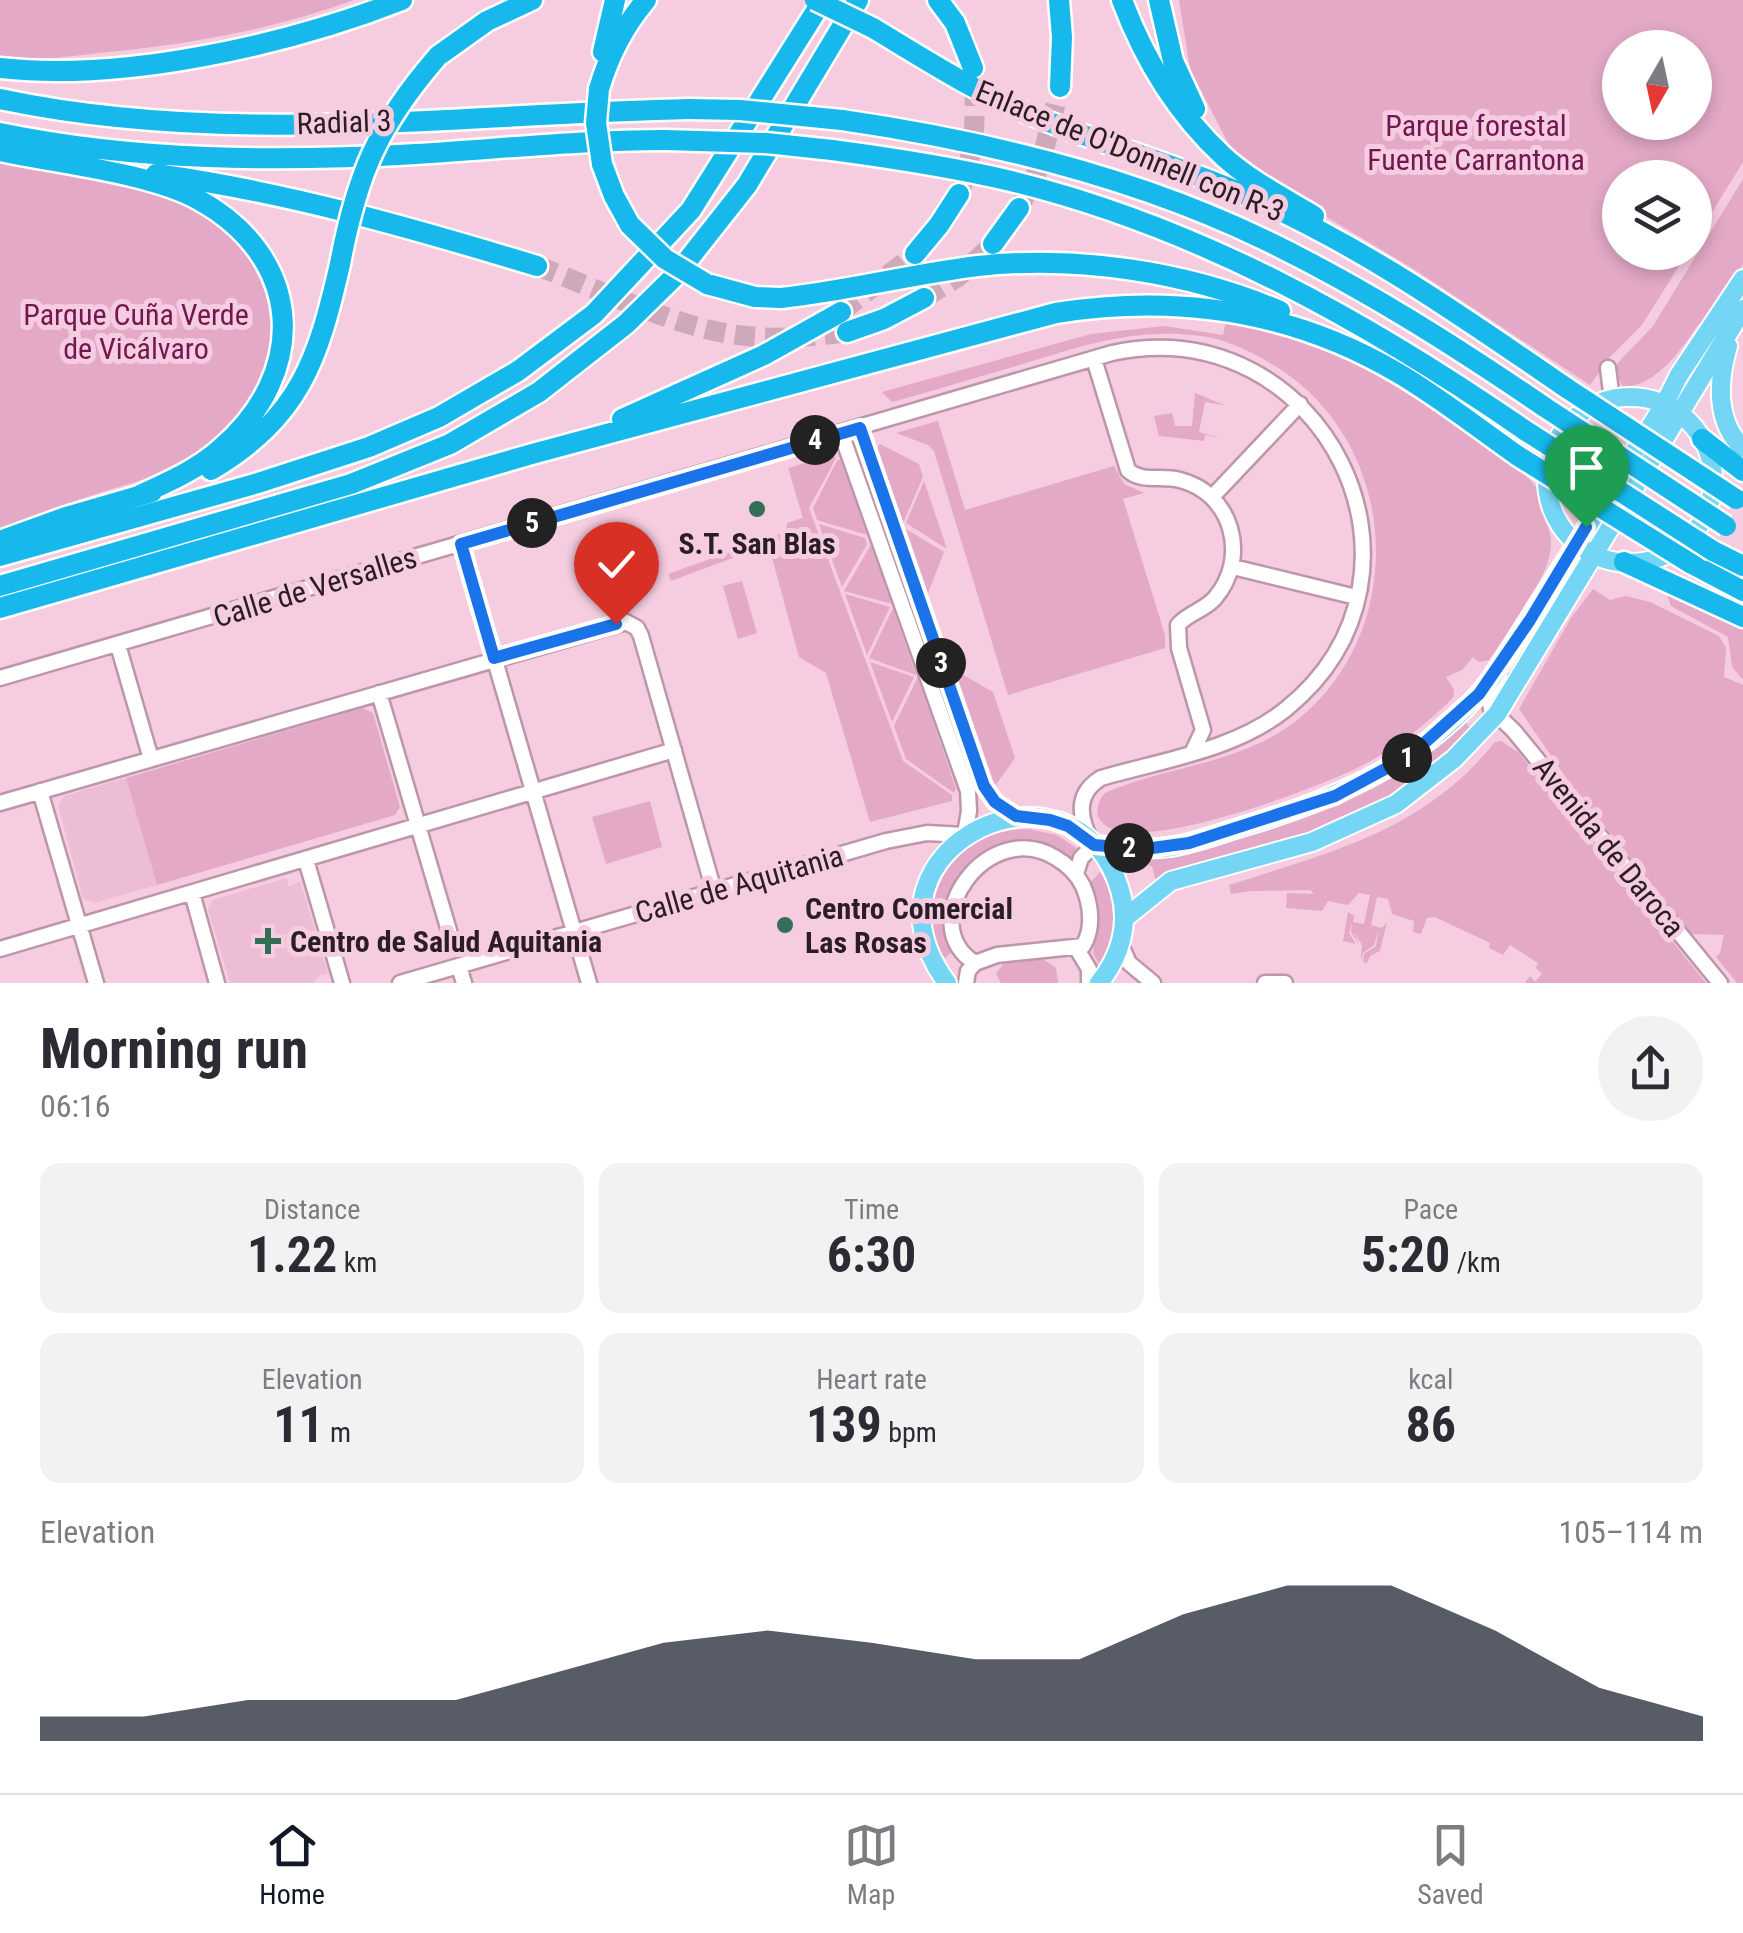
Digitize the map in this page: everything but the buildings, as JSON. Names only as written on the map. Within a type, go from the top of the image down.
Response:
[{"type":"highway","points":[[0,68],[36,72],[143,64],[261,46],[402,0]]},
{"type":"highway","points":[[0,541],[66,517],[190,482],[233,457],[267,429],[296,395],[318,348],[356,192],[379,134],[406,93],[438,56],[487,21],[532,0]]},
{"type":"highway","points":[[615,0],[601,59],[596,123],[602,164],[630,224],[665,259],[708,284],[755,297],[781,298],[980,266],[1065,264],[1140,272],[1210,287],[1267,305],[1349,342],[1518,456],[1690,562],[1743,590]]},
{"type":"highway","points":[[599,89],[619,38],[646,0]]},
{"type":"highway","points":[[0,556],[258,483],[369,447],[440,417],[518,371],[594,314],[691,210],[819,0]]},
{"type":"highway","name":"Enlace de O'Donnell con R-3","points":[[819,0],[966,84],[1034,116],[1244,194],[1415,285],[1740,501]]},
{"type":"highway","points":[[0,586],[352,484],[450,444],[540,392],[626,324],[676,275],[747,186],[858,0]]},
{"type":"highway","points":[[938,0],[955,23],[973,68]]},
{"type":"highway","points":[[1059,0],[1060,87]]},
{"type":"highway","points":[[1122,0],[1156,74],[1191,122],[1226,158],[1374,252],[1415,285]]},
{"type":"highway","points":[[1159,0],[1173,61],[1186,94],[1205,126],[1259,181]]},
{"type":"highway","name":"Radial 3","points":[[0,100],[150,121],[271,125],[740,110],[923,132],[1050,161],[1157,196],[1262,239],[1381,302],[1734,530]]},
{"type":"highway","name":"Radial 3","points":[[0,133],[110,151],[256,157],[413,154],[571,142],[747,142],[922,163],[1015,182],[1194,242],[1296,289],[1442,373],[1713,551],[1743,566]]},
{"type":"highway","points":[[0,151],[157,184],[196,198],[229,219],[253,241],[276,283],[284,317],[282,347],[258,404],[220,450],[190,472],[140,496]]},
{"type":"highway","points":[[25,156],[275,194],[408,227],[537,266]]},
{"type":"highway","points":[[914,254],[959,194]]},
{"type":"highway","points":[[994,244],[1019,208]]},
{"type":"highway","points":[[532,454],[844,322],[884,319],[924,298]]},
{"type":"highway","points":[[0,608],[532,454],[1056,313],[1143,303],[1214,308],[1278,321],[1396,372]]},
{"type":"highway","points":[[1702,440],[1743,470]]},
{"type":"highway","points":[[1624,562],[1743,616]]},
{"type":"main road","points":[[1093,844],[1145,849],[1189,843],[1335,796],[1411,755],[1462,712],[1492,678],[1530,620],[1743,279]]},
{"type":"main road","points":[[1125,918],[1170,882],[1312,842],[1396,804],[1454,758],[1497,714],[1738,317]]},
{"type":"main road","points":[[1738,317],[1724,360],[1722,404],[1730,433],[1743,448]]},
{"type":"main road","points":[[1636,398],[1664,405],[1681,415],[1702,440],[1712,464],[1708,510],[1696,531],[1671,552],[1648,561],[1624,562],[1594,554],[1576,543],[1551,506],[1547,482],[1556,442],[1570,423],[1590,408],[1612,400],[1636,398]]},
{"type":"main road","points":[[1554,623],[1595,574],[1624,562]]},
{"type":"main road","points":[[947,983],[929,953],[922,920],[927,887],[942,858],[965,835],[996,820],[1016,816],[1068,826],[1093,844],[1117,878],[1125,918],[1113,964],[1100,983]]},
{"type":"street","name":"Calle de Versalles","points":[[0,678],[1094,358],[1131,349],[1169,347],[1208,353],[1260,373],[1300,404],[1330,438],[1355,495],[1362,537],[1356,597],[1347,628],[1316,679],[1274,718],[1232,740],[1091,784],[1084,792],[1081,817],[1093,844]]},
{"type":"street","points":[[1094,358],[1128,470],[1144,478],[1175,478],[1213,496],[1233,538],[1233,567],[1216,597],[1178,626],[1179,648],[1203,730],[1216,739],[1232,740]]},
{"type":"street","points":[[1608,368],[1612,400]]},
{"type":"street","points":[[1213,496],[1300,404]]},
{"type":"street","points":[[860,428],[984,786],[995,802],[1016,816]]},
{"type":"street","points":[[840,433],[968,790],[970,811],[965,835]]},
{"type":"street","points":[[461,544],[590,983]]},
{"type":"street","points":[[1233,567],[1356,597]]},
{"type":"street","points":[[1497,714],[1489,705],[1489,697],[1524,642],[1530,620]]},
{"type":"street","points":[[0,803],[621,622],[632,624],[641,636],[714,891]]},
{"type":"street","points":[[118,645],[151,759]]},
{"type":"street","points":[[379,693],[452,941]]},
{"type":"street","name":"Avenida de Daroca","points":[[1497,714],[1520,736],[1720,983]]},
{"type":"street","points":[[1193,752],[1203,730]]},
{"type":"street","points":[[0,949],[674,750]]},
{"type":"street","points":[[40,791],[96,983]]},
{"type":"street","name":"Calle de Aquitania","points":[[400,983],[905,836],[944,832],[965,835]]},
{"type":"street","points":[[1076,874],[1081,858],[1093,844]]},
{"type":"street","points":[[966,983],[974,963],[1014,953],[1077,949],[1086,942],[1090,914],[1076,874],[1059,860],[1037,850],[1000,852],[980,863],[957,894],[952,916],[960,951],[974,963]]},
{"type":"street","points":[[306,860],[342,983]]},
{"type":"street","points":[[192,893],[217,983]]},
{"type":"street","points":[[1120,945],[1129,963],[1153,983]]},
{"type":"street","points":[[1077,949],[1090,969],[1089,983]]},
{"type":"street","points":[[459,966],[464,983]]},
{"type":"street","points":[[1265,983],[1285,983]]},
{"type":"shaded area","points":[[126,778],[157,885],[94,903],[83,898],[58,805],[64,796]]},
{"type":"shaded area","name":"Centro de Salud Aquitania","points":[[286,878],[289,887],[300,881],[328,973],[318,976],[314,983],[230,983],[208,909],[213,900]]},
{"type":"green space","points":[[0,0],[354,0],[292,20],[196,41],[25,59],[0,58]]},
{"type":"green space","name":"Parque forestal Fuente Carrantona","points":[[1179,0],[1743,0],[1743,162],[1712,212],[1712,160],[1602,160],[1602,270],[1676,270],[1642,325],[1610,357],[1590,385],[1412,268],[1288,194],[1230,147],[1190,69]]},
{"type":"green space","name":"Parque Cuña Verde de Vicálvaro","points":[[0,160],[136,189],[213,219],[251,257],[267,291],[273,333],[272,350],[256,393],[239,419],[206,450],[166,471],[0,530]]},
{"type":"green space","points":[[1743,179],[1743,264],[1704,328],[1698,325],[1656,374],[1623,387],[1613,368],[1653,326],[1687,270],[1712,270],[1712,230]]},
{"type":"green space","points":[[1226,322],[1278,333],[1329,350],[1406,393],[1504,457],[1537,489],[1550,536],[1550,554],[1538,586],[1489,660],[1479,662],[1473,657],[1462,670],[1446,677],[1454,690],[1453,698],[1393,747],[1332,779],[1224,817],[1148,832],[1119,831],[1099,818],[1098,807],[1105,793],[1256,745],[1301,717],[1337,678],[1361,632],[1374,582],[1375,532],[1365,482],[1344,436],[1312,395],[1270,363],[1233,344],[1193,335],[1148,334],[1106,340],[892,402],[882,392],[1091,334],[1164,326],[1223,335]]},
{"type":"green space","points":[[1195,393],[1224,405],[1205,402],[1199,432],[1220,438],[1205,435],[1204,441],[1159,436],[1154,416],[1172,413],[1175,426],[1192,426]]},
{"type":"green space","points":[[938,421],[965,510],[1114,466],[1124,484],[1144,493],[1123,499],[1165,635],[1165,648],[1008,695],[934,451],[896,433]]},
{"type":"green space","points":[[880,444],[919,464],[923,477],[903,523],[877,448]]},
{"type":"green space","points":[[832,455],[836,458],[809,508],[903,761],[952,795],[952,801],[870,822],[826,673],[799,657],[771,554],[754,550],[671,581],[668,574],[786,532],[787,523],[803,518],[788,468]]},
{"type":"green space","points":[[838,459],[867,535],[817,520],[813,508]]},
{"type":"green space","points":[[924,481],[947,549],[906,523]]},
{"type":"green space","points":[[819,524],[865,538],[867,544],[842,587]]},
{"type":"green space","points":[[906,529],[944,552],[928,593]]},
{"type":"green space","points":[[871,545],[892,604],[844,591]]},
{"type":"green space","points":[[742,581],[757,633],[738,639],[723,586]]},
{"type":"green space","points":[[1593,589],[1610,600],[1626,596],[1650,602],[1719,636],[1726,648],[1724,677],[1743,685],[1743,983],[1737,983],[1716,957],[1724,935],[1692,934],[1569,782],[1519,709],[1571,618]]},
{"type":"green space","points":[[1665,590],[1743,623],[1743,680],[1732,667],[1728,637],[1671,606]]},
{"type":"green space","points":[[845,594],[890,607],[867,655]]},
{"type":"green space","points":[[893,608],[916,675],[869,658]]},
{"type":"green space","points":[[870,662],[914,677],[892,722]]},
{"type":"green space","points":[[955,670],[993,692],[1015,758],[995,786]]},
{"type":"green space","points":[[918,677],[956,789],[954,793],[906,759],[894,726]]},
{"type":"green space","points":[[363,708],[373,713],[400,807],[395,815],[157,885],[126,778]]},
{"type":"green space","points":[[1463,720],[1473,731],[1426,774],[1372,810],[1312,836],[1156,882],[1145,856],[1342,800],[1403,769]]},
{"type":"green space","points":[[1501,741],[1518,752],[1706,983],[1525,983],[1530,976],[1535,982],[1542,974],[1536,968],[1538,963],[1510,945],[1503,955],[1489,948],[1490,943],[1435,917],[1427,918],[1421,934],[1413,932],[1414,921],[1392,914],[1388,899],[1377,897],[1371,925],[1382,928],[1387,922],[1380,951],[1370,956],[1367,963],[1363,962],[1364,954],[1376,946],[1379,929],[1374,945],[1363,953],[1361,961],[1362,945],[1351,932],[1352,923],[1349,933],[1356,944],[1343,941],[1348,912],[1354,916],[1353,922],[1364,924],[1370,895],[1359,893],[1348,905],[1328,901],[1322,911],[1286,908],[1287,893],[1314,894],[1310,890],[1231,894],[1229,885],[1339,849],[1407,818],[1438,797],[1495,742]]},
{"type":"green space","points":[[650,801],[662,847],[606,864],[592,817]]},
{"type":"green space","points":[[1028,829],[1057,835],[1076,848],[1075,857],[1069,859],[1044,846],[1019,843],[995,847],[975,859],[959,876],[949,898],[946,924],[953,951],[945,958],[935,942],[932,922],[934,902],[948,868],[974,844],[990,836]]},
{"type":"green space","points":[[1100,872],[1110,894],[1113,918],[1109,942],[1099,964],[1093,953],[1098,914],[1089,884]]},
{"type":"green space","points":[[1043,959],[1056,968],[1058,983],[1001,983],[996,974],[1003,964]]},
{"type":"tunnel","points":[[959,194],[974,134],[973,73]]},
{"type":"tunnel","points":[[1019,208],[1040,166],[1060,87]]},
{"type":"tunnel","points":[[924,298],[958,277],[993,244]]},
{"type":"tunnel","points":[[841,312],[915,254]]},
{"type":"tunnel","points":[[537,266],[664,316],[724,333],[776,338],[847,332]]},
{"type":"place","name":"S.T. San Blas","points":[[757,509]]},
{"type":"place","name":"Centro Comercial Las Rosas","points":[[785,925]]},
{"type":"place","name":"Centro de Salud Aquitania","points":[[268,941]]},
{"type":"route","points":[[616,624],[494,658],[461,544],[860,428],[984,786],[995,802],[1016,816],[1068,826],[1094,845],[1168,848],[1335,796],[1411,755],[1436,736],[1492,678],[1586,527]]}]
